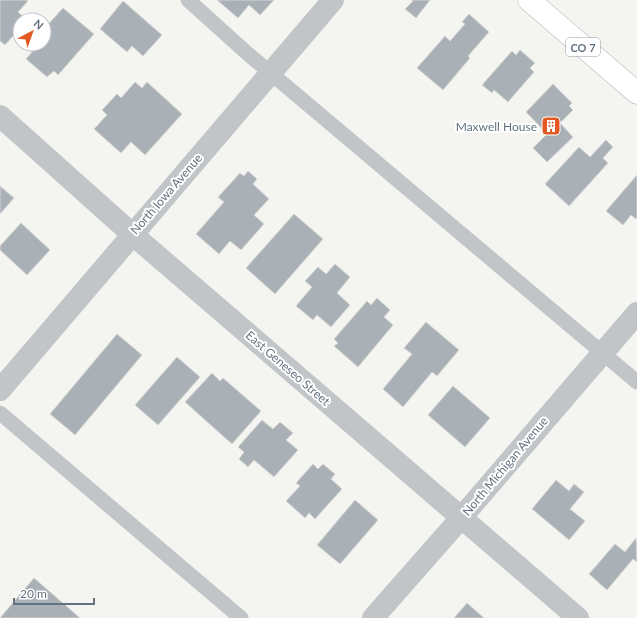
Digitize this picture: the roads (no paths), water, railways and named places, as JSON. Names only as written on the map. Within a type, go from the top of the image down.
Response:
[{"type":"main road","name":"CO 7","points":[[529,0],[637,94]]},
{"type":"street","name":"North Iowa Avenue","points":[[0,390],[132,234],[334,0]]},
{"type":"street","name":"East Geneseo Street","points":[[0,116],[132,234],[578,618]]},
{"type":"street","name":"North Michigan Avenue","points":[[373,618],[637,313]]},
{"type":"lane","points":[[188,0],[248,54],[637,382]]},
{"type":"lane","points":[[0,413],[241,618]]},
{"type":"place","name":"Maxwell House","points":[[551,126]]}]
